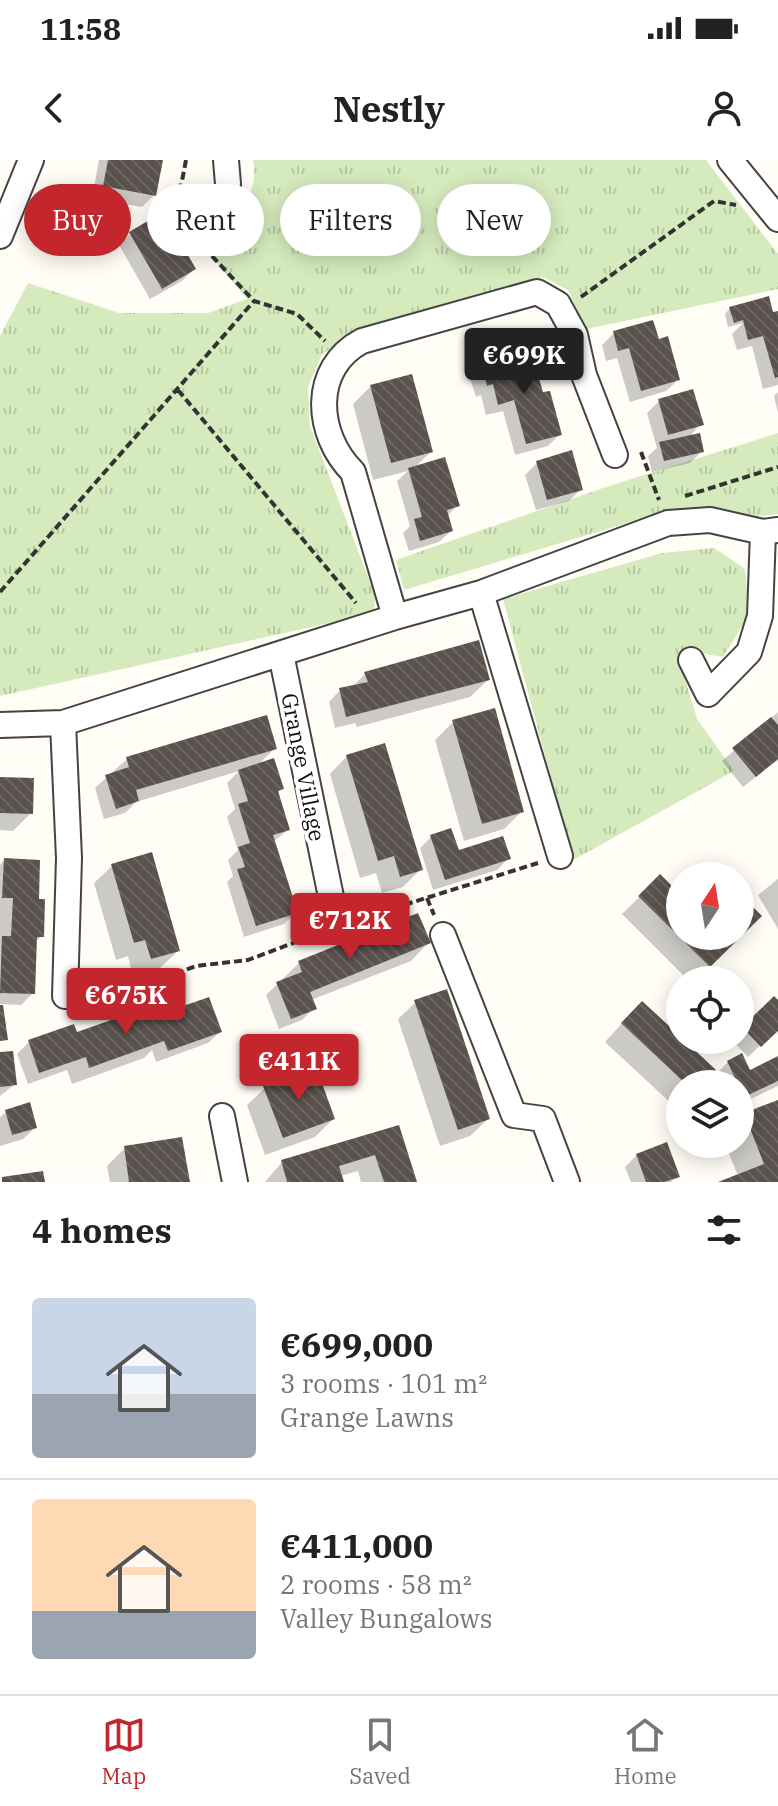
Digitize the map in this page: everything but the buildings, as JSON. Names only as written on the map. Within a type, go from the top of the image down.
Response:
[{"type":"street","points":[[0,236],[31,160]]},
{"type":"street","points":[[730,160],[778,219]]},
{"type":"street","points":[[384,620],[353,472],[341,460],[327,427],[324,398],[327,378],[349,348],[362,341],[537,292],[558,304],[575,335],[584,375],[615,455]]},
{"type":"street","points":[[0,725],[63,723],[384,620],[481,593],[664,513],[771,531],[760,616],[749,652],[708,694],[691,660]]},
{"type":"street","points":[[481,593],[560,856]]},
{"type":"street","name":"Grange Village","points":[[281,654],[337,926]]},
{"type":"street","points":[[63,723],[69,858],[65,996]]},
{"type":"street","points":[[443,935],[514,1115],[543,1119],[567,1182]]},
{"type":"street","points":[[222,1116],[235,1182]]},
{"type":"path","points":[[186,160],[177,207],[211,255],[254,301],[297,314],[339,358]]},
{"type":"path","points":[[567,320],[581,297],[714,201],[737,205],[754,193]]},
{"type":"path","points":[[0,592],[254,301]]},
{"type":"path","points":[[178,390],[384,620]]},
{"type":"path","points":[[615,455],[639,447],[664,513],[778,467]]},
{"type":"path","points":[[65,996],[72,1013],[196,966],[248,960],[337,926],[560,856]]},
{"type":"green space","points":[[253,160],[706,160],[778,254],[778,289],[586,329],[568,290],[543,277],[358,332],[322,354],[308,387],[310,426],[375,595],[374,613],[0,696],[0,336],[28,283],[119,313],[208,313],[247,299],[211,256],[264,256],[264,184],[253,184]]},
{"type":"green space","points":[[778,433],[778,514],[761,516],[707,510],[654,515],[404,590],[396,560],[606,487]]},
{"type":"green space","points":[[714,548],[745,569],[749,615],[723,657],[688,651],[681,665],[697,719],[734,771],[573,860],[503,599],[662,553]]}]
